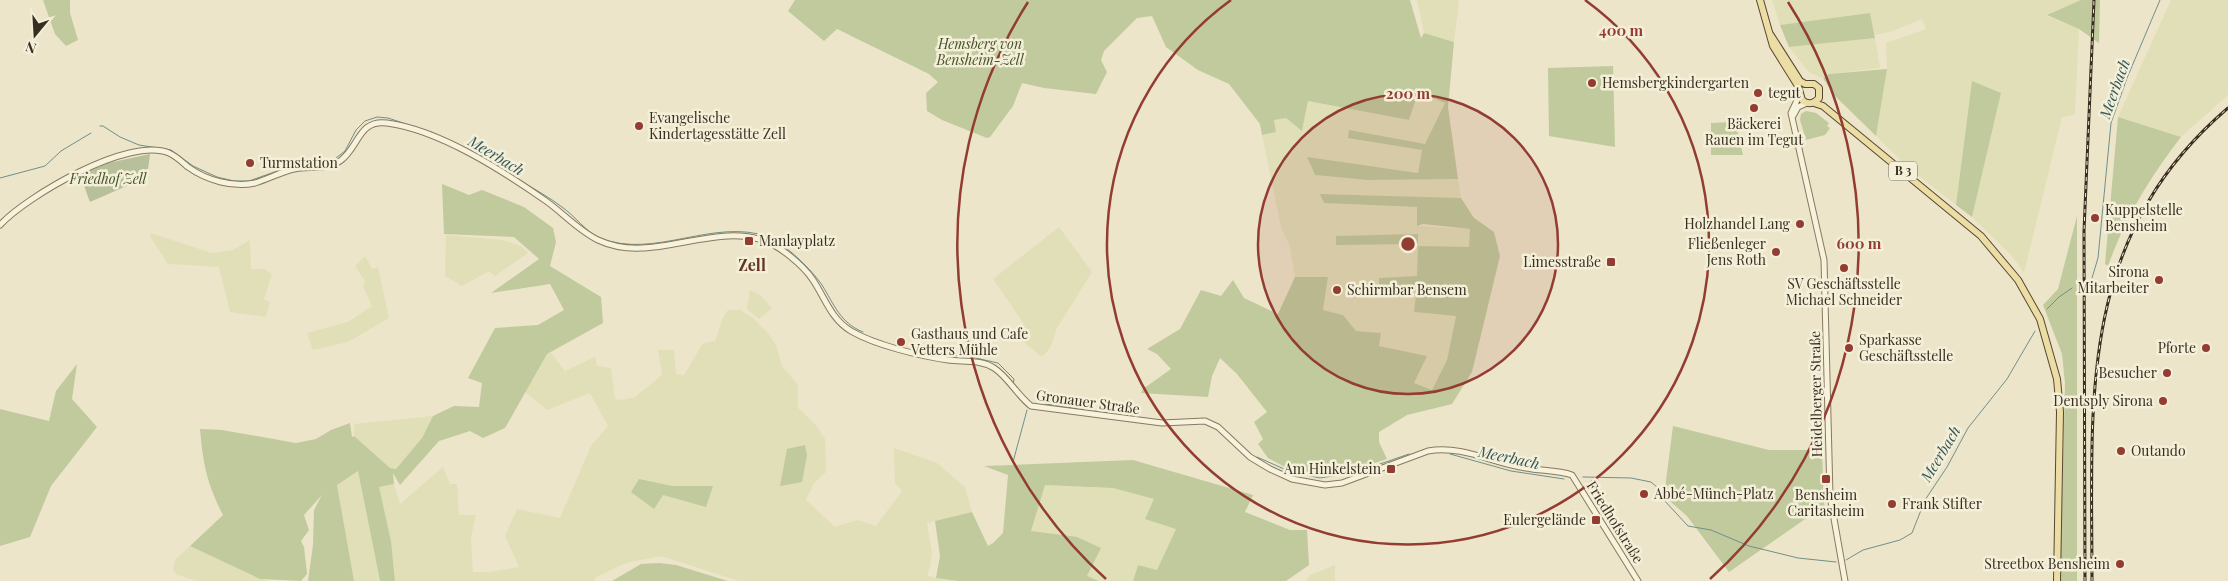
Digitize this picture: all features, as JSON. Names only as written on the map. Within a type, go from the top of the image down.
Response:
[{"type":"main road","name":"B 3","points":[[1760,0],[1777,54],[1798,86],[1799,94],[1823,106],[1981,236],[2018,280],[2040,320],[2053,361],[2060,412],[2057,581]]},
{"type":"main road","name":"B 3","points":[[1770,34],[1788,64],[1805,84],[1811,83],[1817,86],[1820,92],[1813,101]]},
{"type":"main road","points":[[1799,94],[1805,84]]},
{"type":"street","points":[[1792,118],[1792,110],[1799,94]]},
{"type":"street","points":[[1792,118],[1798,107],[1813,101]]},
{"type":"street","name":"Heidelberger Straße","points":[[1792,118],[1824,260],[1830,496],[1845,581]]},
{"type":"street","name":"Gronauer Straße","points":[[0,225],[20,206],[42,191],[102,161],[125,154],[161,150],[174,156],[196,172],[214,180],[231,184],[250,184],[295,168],[324,166],[339,162],[365,128],[378,123],[392,124],[437,138],[466,152],[539,197],[589,235],[606,243],[628,247],[658,247],[714,236],[748,238],[766,242],[810,276],[833,316],[852,332],[944,360],[979,362],[994,368],[1016,393],[1031,406],[1162,423],[1205,421],[1218,427],[1250,457],[1292,479],[1325,485],[1342,482]]},
{"type":"street","name":"Friedhofstraße","points":[[1342,482],[1428,451],[1439,449],[1458,449],[1509,465],[1572,475],[1638,581]]},
{"type":"shaded area","points":[[1417,0],[1459,0],[1454,42],[1424,33]]},
{"type":"shaded area","points":[[1772,0],[2081,0],[2047,16],[2079,29],[2075,115],[2062,117],[2024,273],[2013,257],[1972,217],[2001,93],[1972,82],[1956,205],[1910,169],[1876,136],[1887,69],[1886,43],[1926,29],[1922,19],[1890,32],[1875,35],[1870,14],[1780,25]]},
{"type":"shaded area","points":[[2171,0],[2228,0],[2228,95],[2181,137],[2118,117]]},
{"type":"shaded area","points":[[1875,38],[1880,68],[1829,74],[1821,78],[1809,72],[1789,47]]},
{"type":"shaded area","points":[[1418,92],[1445,103],[1422,151],[1418,173],[1307,158],[1315,175],[1367,180],[1458,179],[1461,198],[1321,194],[1324,203],[1417,207],[1418,226],[1470,229],[1470,247],[1418,277],[1379,278],[1379,287],[1418,285],[1414,312],[1456,316],[1447,360],[1432,390],[1414,383],[1426,356],[1379,346],[1381,333],[1356,331],[1343,315],[1323,310],[1328,277],[1295,277],[1290,247],[1281,227],[1262,135],[1276,132],[1274,120],[1286,118],[1302,131],[1308,101],[1409,120]]},
{"type":"shaded area","points":[[1059,227],[1092,272],[1057,328],[1050,348],[1042,357],[1015,335],[1024,324],[993,279]]},
{"type":"shaded area","points":[[150,233],[212,253],[233,250],[250,240],[251,269],[264,269],[272,274],[264,299],[270,302],[266,317],[230,312],[219,267],[168,264],[151,238]]},
{"type":"shaded area","points":[[446,235],[503,240],[521,246],[528,253],[495,276],[489,271],[462,286],[445,276]]},
{"type":"shaded area","points":[[365,256],[372,269],[378,267],[389,318],[348,342],[313,350],[307,333],[348,322],[372,306],[363,286],[365,281],[355,266]]},
{"type":"shaded area","points":[[750,290],[760,295],[772,308],[759,319],[747,309]]},
{"type":"shaded area","points":[[728,310],[740,310],[753,318],[767,332],[776,345],[782,366],[798,385],[798,408],[815,424],[825,439],[826,472],[814,483],[806,500],[835,527],[858,520],[876,526],[902,491],[895,483],[894,448],[937,463],[965,487],[972,512],[927,523],[932,553],[927,576],[957,581],[739,581],[661,556],[626,563],[596,577],[594,581],[395,581],[391,541],[379,487],[394,484],[400,504],[443,467],[450,484],[457,484],[459,515],[476,515],[471,537],[473,572],[490,572],[519,567],[505,536],[517,509],[560,518],[591,446],[608,426],[590,393],[547,410],[518,386],[537,356],[551,353],[565,371],[595,357],[597,366],[611,368],[615,399],[622,400],[635,397],[662,375],[658,350],[674,350],[676,374],[684,375],[703,343],[715,341],[723,318]]},
{"type":"shaded area","points":[[433,416],[422,438],[396,469],[390,468],[354,436],[354,424]]},
{"type":"shaded area","points":[[358,471],[380,581],[354,581],[337,485]]},
{"type":"shaded area","points":[[1044,485],[1113,488],[1154,499],[1176,529],[1157,571],[1138,565],[1133,581],[1099,581],[1087,576],[1101,548],[1031,531]]},
{"type":"shaded area","points":[[190,546],[260,579],[270,581],[196,581],[176,574],[173,569],[176,559]]},
{"type":"shaded area","points":[[1335,565],[1335,581],[1306,581],[1310,575]]},
{"type":"green space","points":[[43,0],[70,0],[70,13],[78,40],[66,46],[55,34]]},
{"type":"green space","name":"Hemsberg von Bensheim-Zell","points":[[795,0],[1410,0],[1421,38],[1424,33],[1454,42],[1448,107],[1458,179],[1367,180],[1315,175],[1307,157],[1418,173],[1422,150],[1348,138],[1349,130],[1425,144],[1445,103],[1418,92],[1409,120],[1308,101],[1302,131],[1286,118],[1274,120],[1276,132],[1262,135],[1260,124],[1229,84],[1198,70],[1166,47],[1152,16],[1137,18],[1104,51],[1101,60],[1107,72],[1096,94],[1044,88],[1022,83],[1013,106],[990,137],[987,138],[942,120],[927,111],[926,93],[938,82],[929,74],[837,29],[824,41],[788,11]]},
{"type":"green space","points":[[2081,0],[2100,0],[2099,43],[2079,29],[2047,15]]},
{"type":"green space","points":[[1870,13],[1875,38],[1789,47],[1780,25]]},
{"type":"green space","points":[[1613,66],[1615,147],[1549,136],[1548,68]]},
{"type":"green space","points":[[1887,69],[1876,136],[1833,94],[1823,78],[1829,74]]},
{"type":"green space","points":[[1972,81],[2001,93],[1972,217],[1956,205]]},
{"type":"green space","points":[[1806,111],[1816,113],[1829,123],[1827,126],[1830,128],[1825,135],[1806,140],[1800,120],[1801,114]]},
{"type":"green space","points":[[2118,117],[2181,137],[2139,198],[2122,231],[2108,266],[2105,264]]},
{"type":"green space","points":[[1731,122],[1736,125],[1743,155],[1711,155],[1711,123]]},
{"type":"green space","name":"Friedhof Zell","points":[[150,154],[147,177],[90,202],[80,175],[108,163]]},
{"type":"green space","points":[[442,184],[469,195],[482,190],[524,207],[553,228],[556,242],[550,266],[601,297],[603,323],[547,354],[505,428],[483,438],[470,431],[439,441],[400,485],[393,473],[394,484],[379,487],[391,541],[395,581],[380,581],[358,471],[337,485],[354,581],[308,581],[313,545],[314,510],[322,495],[304,515],[309,530],[301,541],[304,547],[307,574],[301,581],[260,579],[190,546],[223,515],[213,493],[207,473],[200,429],[222,430],[296,443],[316,439],[331,430],[350,423],[352,437],[354,436],[390,468],[396,469],[422,438],[433,416],[454,406],[479,407],[482,383],[468,378],[495,328],[538,325],[564,310],[550,284],[491,293],[539,259],[514,237],[444,234]]},
{"type":"green space","points":[[1320,194],[1461,198],[1474,218],[1494,232],[1500,256],[1472,372],[1452,404],[1407,415],[1379,432],[1379,442],[1387,459],[1346,472],[1317,477],[1283,466],[1268,458],[1258,444],[1263,439],[1254,422],[1267,412],[1237,374],[1220,358],[1212,376],[1208,397],[1141,393],[1143,389],[1171,369],[1157,354],[1147,349],[1180,329],[1201,290],[1221,296],[1233,280],[1244,298],[1278,314],[1295,277],[1328,277],[1323,310],[1343,315],[1356,331],[1381,333],[1379,346],[1427,356],[1414,383],[1432,390],[1447,360],[1456,316],[1414,312],[1417,285],[1379,287],[1379,278],[1417,276],[1418,246],[1469,247],[1470,229],[1423,224],[1417,226],[1417,207],[1324,203]]},
{"type":"green space","points":[[2077,216],[2077,581],[2060,581],[2065,383],[2062,354],[2043,305],[2058,289]]},
{"type":"green space","points":[[1418,234],[1418,244],[1336,245],[1336,236]]},
{"type":"green space","points":[[77,364],[72,399],[97,427],[51,486],[30,537],[0,546],[0,409],[49,421],[56,391]]},
{"type":"green space","points":[[1673,426],[1769,450],[1822,450],[1824,503],[1827,517],[1808,517],[1729,572],[1687,516],[1664,496]]},
{"type":"green space","points":[[805,445],[807,455],[802,482],[780,486],[787,449]]},
{"type":"green space","points":[[1133,460],[1253,495],[1245,512],[1290,530],[1307,530],[1309,565],[1286,581],[1133,581],[1138,565],[1157,570],[1176,529],[1145,519],[1154,499],[1113,488],[1045,485],[1031,531],[1077,537],[1101,548],[1087,576],[1099,581],[958,581],[936,578],[940,556],[935,521],[972,512],[988,546],[1003,533],[1008,475],[984,466]]},
{"type":"green space","points":[[639,479],[672,486],[713,486],[706,507],[663,495],[654,509],[631,492]]},
{"type":"green space","points":[[659,563],[676,565],[728,581],[612,581],[641,564]]},
{"type":"waterway","name":"Meerbach","points":[[2092,278],[2098,258],[2111,123],[2127,78],[2160,0]]},
{"type":"waterway","name":"Meerbach","points":[[100,126],[139,145],[171,150],[193,166],[217,177],[234,181],[249,181],[297,164],[332,161],[345,151],[356,130],[365,121],[377,117],[388,118],[427,131]]},
{"type":"waterway","name":"Meerbach","points":[[431,132],[454,143]]},
{"type":"waterway","name":"Meerbach","points":[[0,178],[45,166],[61,151],[91,133]]},
{"type":"waterway","name":"Meerbach","points":[[521,181],[557,203],[595,235],[621,243],[663,242],[727,232],[748,232],[769,237],[783,245],[805,265],[818,279],[843,318],[863,332]]},
{"type":"waterway","name":"Meerbach","points":[[2047,309],[2072,288]]},
{"type":"waterway","name":"Meerbach","points":[[1846,560],[1863,550],[1900,540],[1912,533],[1925,500],[1947,467],[1968,428],[2007,379],[2035,331]]},
{"type":"waterway","name":"Meerbach","points":[[918,348],[963,357]]},
{"type":"waterway","name":"Meerbach","points":[[971,357],[998,363],[1014,379],[1013,385]]},
{"type":"waterway","name":"Meerbach","points":[[1045,404],[1115,414]]},
{"type":"waterway","points":[[1013,462],[1027,410]]},
{"type":"waterway","name":"Meerbach","points":[[1257,457],[1291,472],[1320,478],[1357,472],[1409,454]]},
{"type":"waterway","name":"Meerbach","points":[[1450,454],[1511,471],[1564,479]]},
{"type":"waterway","name":"Meerbach","points":[[1583,477],[1631,478],[1651,482],[1658,488],[1663,499],[1688,526],[1711,530],[1749,546],[1798,558],[1836,562]]},
{"type":"railway","points":[[2085,581],[2084,231],[2094,0]]},
{"type":"railway","points":[[2092,581],[2092,449],[2095,387],[2103,326],[2118,267],[2143,211],[2179,158],[2228,108]]},
{"type":"place","name":"Hemsbergkindergarten","points":[[1592,83]]},
{"type":"place","name":"tegut","points":[[1758,93]]},
{"type":"place","name":"Bäckerei Rauen im Tegut","points":[[1754,108]]},
{"type":"place","name":"Evangelische Kindertagesstätte Zell","points":[[639,126]]},
{"type":"place","name":"Turmstation","points":[[250,163]]},
{"type":"place","name":"Kuppelstelle Bensheim","points":[[2095,218]]},
{"type":"place","name":"Holzhandel Lang","points":[[1800,224]]},
{"type":"place","name":"Manlayplatz","points":[[749,241]]},
{"type":"place","name":"Fließenleger Jens Roth","points":[[1776,252]]},
{"type":"place","name":"Limesstraße","points":[[1611,262]]},
{"type":"place","name":"SV Geschäftsstelle Michael Schneider","points":[[1844,268]]},
{"type":"place","name":"Sirona Mitarbeiter","points":[[2159,280]]},
{"type":"place","name":"Schirmbar Bensem","points":[[1337,290]]},
{"type":"place","name":"Gasthaus und Cafe Vetters Mühle","points":[[901,342]]},
{"type":"place","name":"Sparkasse Geschäftsstelle","points":[[1849,348]]},
{"type":"place","name":"Pforte","points":[[2206,348]]},
{"type":"place","name":"Besucher","points":[[2167,373]]},
{"type":"place","name":"Dentsply Sirona","points":[[2163,401]]},
{"type":"place","name":"Outando","points":[[2121,451]]},
{"type":"place","name":"Am Hinkelstein","points":[[1391,469]]},
{"type":"place","name":"Bensheim Caritasheim","points":[[1826,479]]},
{"type":"place","name":"Abbé-Münch-Platz","points":[[1644,494]]},
{"type":"place","name":"Frank Stifter","points":[[1892,504]]},
{"type":"place","name":"Eulergelände","points":[[1596,520]]},
{"type":"place","name":"Streetbox Bensheim","points":[[2120,564]]},
{"type":"district","name":"Zell","points":[[752,265]]}]
